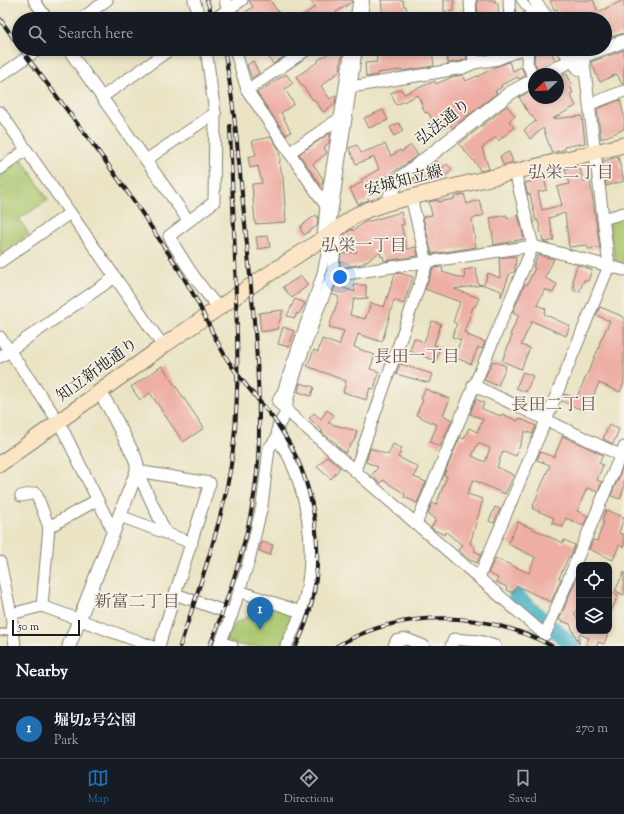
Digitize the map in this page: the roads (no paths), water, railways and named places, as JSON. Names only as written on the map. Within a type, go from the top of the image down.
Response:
[{"type":"main road","name":"安城知立線","points":[[218,308],[330,234],[356,215],[367,210],[387,203],[624,145]]},
{"type":"main road","name":"知立新地通り","points":[[0,464],[218,308]]},
{"type":"street","points":[[34,0],[42,12]]},
{"type":"street","points":[[90,12],[108,0]]},
{"type":"street","points":[[194,0],[198,12]]},
{"type":"street","points":[[228,10],[242,0]]},
{"type":"street","points":[[357,12],[358,0]]},
{"type":"street","points":[[360,12],[366,0]]},
{"type":"street","points":[[470,0],[471,12]]},
{"type":"street","points":[[509,0],[510,12]]},
{"type":"street","points":[[521,0],[534,12]]},
{"type":"street","points":[[612,45],[624,41]]},
{"type":"street","points":[[0,76],[29,56]]},
{"type":"street","points":[[73,56],[188,220]]},
{"type":"street","points":[[102,97],[161,56]]},
{"type":"street","points":[[207,56],[215,113],[214,202],[168,236],[203,289],[218,308]]},
{"type":"street","points":[[237,56],[247,90],[326,206]]},
{"type":"street","points":[[247,90],[298,56]]},
{"type":"street","points":[[232,646],[220,644],[232,614],[250,560],[262,506],[269,448],[277,438],[278,426],[287,411],[287,400],[298,365],[332,276],[330,234],[326,206],[350,56]]},
{"type":"street","points":[[357,56],[330,234],[321,275],[278,402],[355,471],[545,635],[623,453],[546,420],[473,385]]},
{"type":"street","points":[[474,56],[474,63]]},
{"type":"street","points":[[357,86],[463,68],[474,63],[498,59],[502,56]]},
{"type":"street","points":[[528,56],[527,63],[529,68]]},
{"type":"street","points":[[558,68],[585,56]]},
{"type":"street","points":[[479,577],[546,420],[609,266],[584,63],[575,60]]},
{"type":"street","name":"弘法通り","points":[[387,203],[397,181],[510,93],[528,82]]},
{"type":"street","points":[[590,104],[624,91]]},
{"type":"street","points":[[0,112],[163,346]]},
{"type":"street","points":[[146,160],[215,113]]},
{"type":"street","points":[[289,153],[340,118]]},
{"type":"street","points":[[0,169],[26,150]]},
{"type":"street","points":[[416,524],[473,385],[533,246],[515,172]]},
{"type":"street","points":[[355,471],[427,263],[411,197]]},
{"type":"street","points":[[0,262],[70,213]]},
{"type":"street","points":[[603,219],[624,213]]},
{"type":"street","points":[[332,276],[533,246],[624,270]]},
{"type":"street","points":[[0,357],[115,277]]},
{"type":"street","points":[[0,337],[59,422],[97,500],[114,531]]},
{"type":"street","points":[[69,646],[137,471],[135,458],[109,407],[100,393]]},
{"type":"street","points":[[277,438],[290,458],[304,498],[310,536],[309,578],[301,612],[286,646]]},
{"type":"street","points":[[137,471],[166,533]]},
{"type":"street","points":[[137,471],[210,483],[159,646]]},
{"type":"street","points":[[21,496],[36,492],[49,526],[42,606]]},
{"type":"street","points":[[49,526],[97,500]]},
{"type":"street","points":[[120,516],[192,543]]},
{"type":"street","points":[[0,562],[11,614],[15,646]]},
{"type":"street","points":[[239,591],[301,612]]},
{"type":"street","points":[[176,594],[232,614]]},
{"type":"street","points":[[11,614],[42,606],[151,646]]},
{"type":"street","points":[[394,646],[396,641],[407,639],[424,646]]},
{"type":"street","points":[[452,646],[454,639],[479,641],[495,646]]},
{"type":"lane","points":[[0,633],[13,630]]},
{"type":"waterway","points":[[516,596],[545,622]]},
{"type":"waterway","points":[[554,629],[573,646]]},
{"type":"railway","points":[[207,0],[211,12]]},
{"type":"railway","points":[[0,19],[12,36]]},
{"type":"railway","points":[[26,56],[96,148],[171,256],[197,301],[227,359],[278,425],[293,450],[304,476],[312,504],[316,533],[317,562],[314,591],[307,619],[296,646]]},
{"type":"railway","points":[[210,646],[233,582],[245,539],[254,495],[259,441],[256,345],[236,136],[225,56]]},
{"type":"railway","points":[[180,646],[215,534],[227,488],[234,444],[237,403],[237,340],[230,126]]},
{"type":"railway","points":[[337,646],[363,633],[389,625],[417,620],[444,618],[472,620],[499,626],[526,634],[552,646]]},
{"type":"place","name":"堀切2号公園","points":[[260,630]]},
{"type":"district","name":"弘栄二丁目","points":[[571,174]]},
{"type":"district","name":"弘栄一丁目","points":[[364,247]]},
{"type":"district","name":"長田一丁目","points":[[417,358]]},
{"type":"district","name":"長田二丁目","points":[[554,406]]},
{"type":"district","name":"新富二丁目","points":[[137,603]]}]
